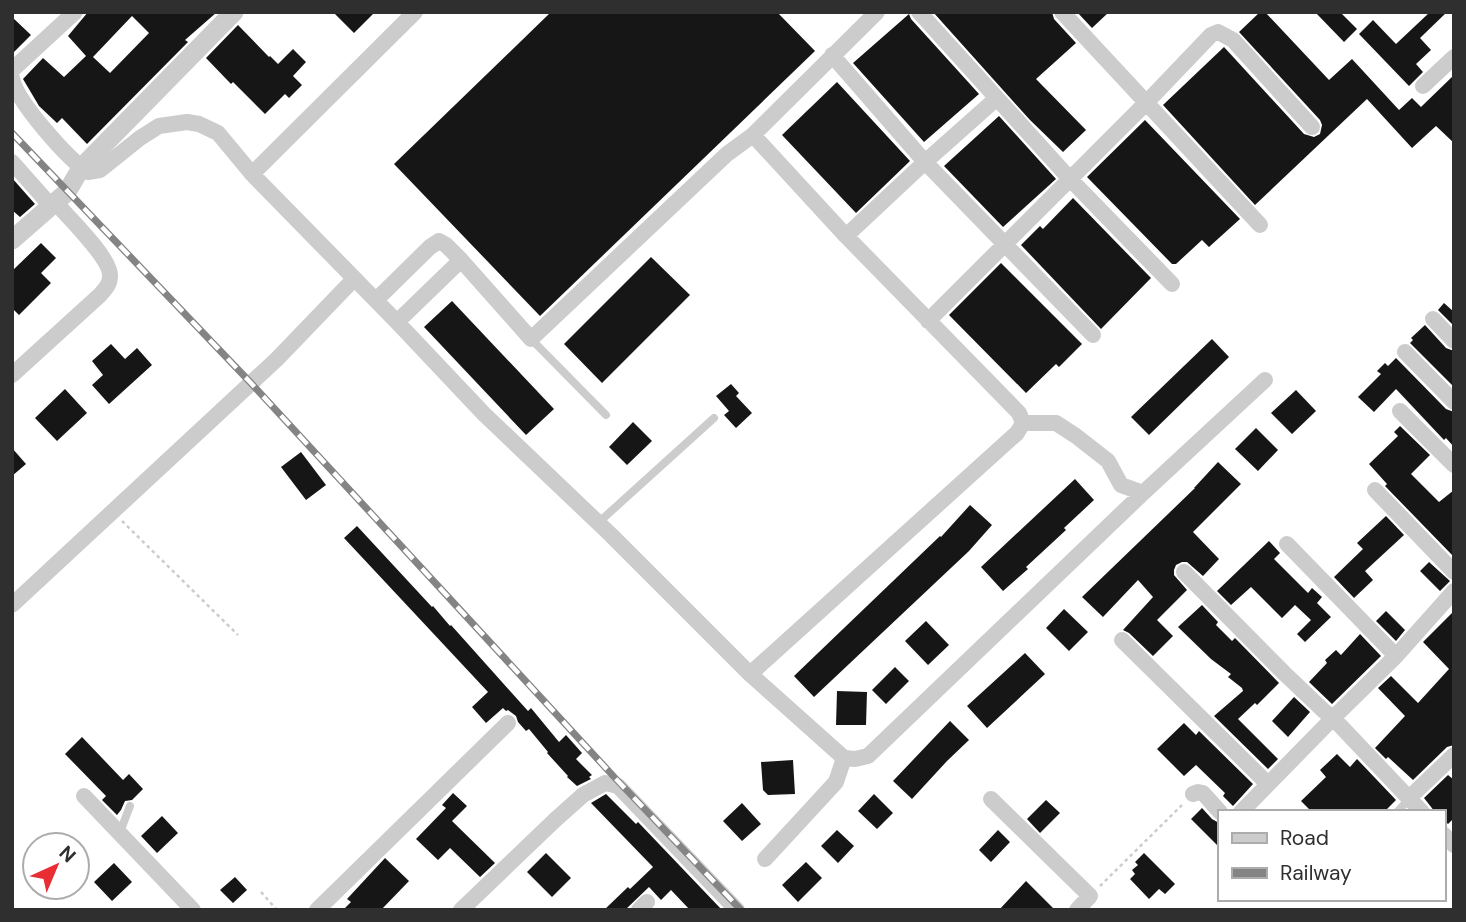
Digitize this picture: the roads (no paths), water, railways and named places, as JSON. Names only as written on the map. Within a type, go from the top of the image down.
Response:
[{"type":"street","points":[[12,70],[75,12]]},
{"type":"street","points":[[15,232],[67,192],[82,168],[234,12]]},
{"type":"street","points":[[252,174],[415,12]]},
{"type":"street","points":[[376,300],[439,241],[461,260],[531,339],[727,154],[753,135],[877,12]]},
{"type":"street","points":[[919,12],[1070,179],[1172,284]]},
{"type":"street","points":[[1062,12],[1260,225]]},
{"type":"street","points":[[928,321],[1211,35],[1218,32],[1233,40],[1312,127]]},
{"type":"street","points":[[832,55],[925,162],[1093,335]]},
{"type":"street","points":[[1423,86],[1454,58]]},
{"type":"street","points":[[12,78],[17,92],[51,138],[88,172],[100,170],[159,126],[187,122],[199,124],[218,133],[252,174],[485,414],[750,674],[844,758],[868,756],[1143,492],[1265,380]]},
{"type":"street","points":[[846,236],[997,99]]},
{"type":"street","points":[[753,135],[846,236],[1019,413],[1023,422]]},
{"type":"street","points":[[12,162],[104,257],[111,273],[109,284],[100,295],[12,375]]},
{"type":"street","points":[[397,322],[461,260]]},
{"type":"street","points":[[12,605],[277,359],[354,279]]},
{"type":"street","points":[[1433,319],[1454,341]]},
{"type":"street","points":[[1405,352],[1454,402]]},
{"type":"street","points":[[1400,411],[1454,465]]},
{"type":"street","points":[[1023,422],[1056,423],[1108,461],[1121,485],[1124,511]]},
{"type":"street","points":[[750,674],[1017,433],[1023,422]]},
{"type":"street","points":[[1121,485],[1143,492]]},
{"type":"street","points":[[1375,490],[1454,572]]},
{"type":"street","points":[[1287,544],[1396,656]]},
{"type":"street","points":[[1184,572],[1284,673],[1333,718],[1420,810]]},
{"type":"street","points":[[1243,810],[1396,656],[1454,591]]},
{"type":"street","points":[[1122,640],[1268,784]]},
{"type":"street","points":[[317,910],[508,723]]},
{"type":"street","points":[[1409,798],[1454,755]]},
{"type":"street","points":[[765,859],[836,782],[844,758]]},
{"type":"street","points":[[461,910],[574,803],[605,782],[618,786],[737,910]]},
{"type":"street","points":[[1193,794],[1203,793],[1218,810]]},
{"type":"street","points":[[84,796],[193,910]]},
{"type":"street","points":[[991,799],[1090,896],[1077,910]]},
{"type":"lane","points":[[531,339],[606,415]]},
{"type":"lane","points":[[598,523],[714,418]]},
{"type":"lane","points":[[1398,810],[1409,798]]},
{"type":"lane","points":[[120,832],[130,806]]},
{"type":"railway","points":[[12,133],[250,382],[616,779],[741,910]]}]
